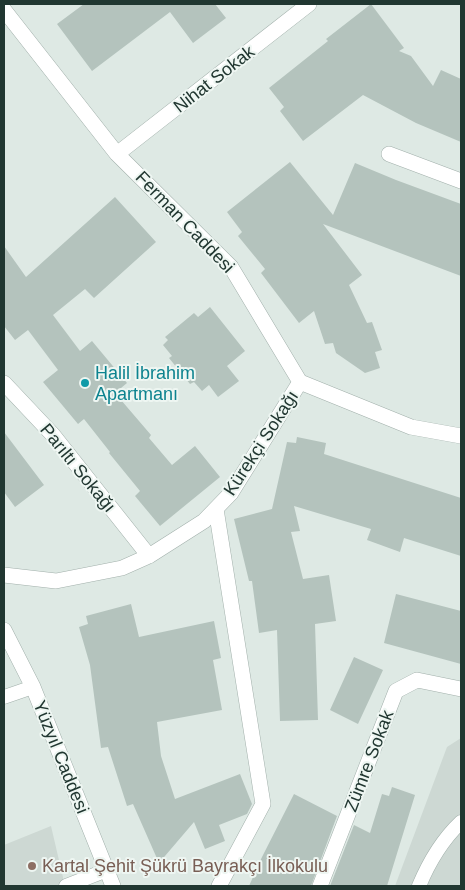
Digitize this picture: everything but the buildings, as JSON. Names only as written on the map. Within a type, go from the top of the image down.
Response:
[{"type":"street","name":"Nihat Sokak","points":[[117,154],[309,4]]},
{"type":"street","name":"Ferman Caddesi","points":[[4,10],[117,154],[232,267],[300,382]]},
{"type":"street","points":[[389,154],[461,181]]},
{"type":"street","points":[[300,382],[411,427],[461,436]]},
{"type":"street","name":"Kürekçi Sokağı","points":[[4,574],[56,581],[122,568],[149,556],[204,521],[231,493],[300,382]]},
{"type":"street","name":"Parıltı Sokağı","points":[[4,383],[53,435],[149,556]]},
{"type":"street","points":[[216,509],[264,804],[219,886]]},
{"type":"street","name":"Yüzyıl Caddesi","points":[[4,630],[33,686],[114,886]]},
{"type":"street","name":"Zümre Sokak","points":[[320,886],[396,691],[417,680],[456,688]]},
{"type":"lane","points":[[4,697],[33,686]]},
{"type":"lane","points":[[418,886],[426,868],[447,835],[461,822]]},
{"type":"lane","points":[[66,886],[107,870]]},
{"type":"shaded area","points":[[461,738],[461,886],[395,886],[447,747]]},
{"type":"shaded area","name":"Kartal Şehit Şükrü Bayrakçı İlkokulu","points":[[51,826],[65,886],[4,886],[4,845]]},
{"type":"place","name":"Halil İbrahim Apartmanı","points":[[85,383]]},
{"type":"place","name":"Kartal Şehit Şükrü Bayrakçı İlkokulu","points":[[32,866]]}]
